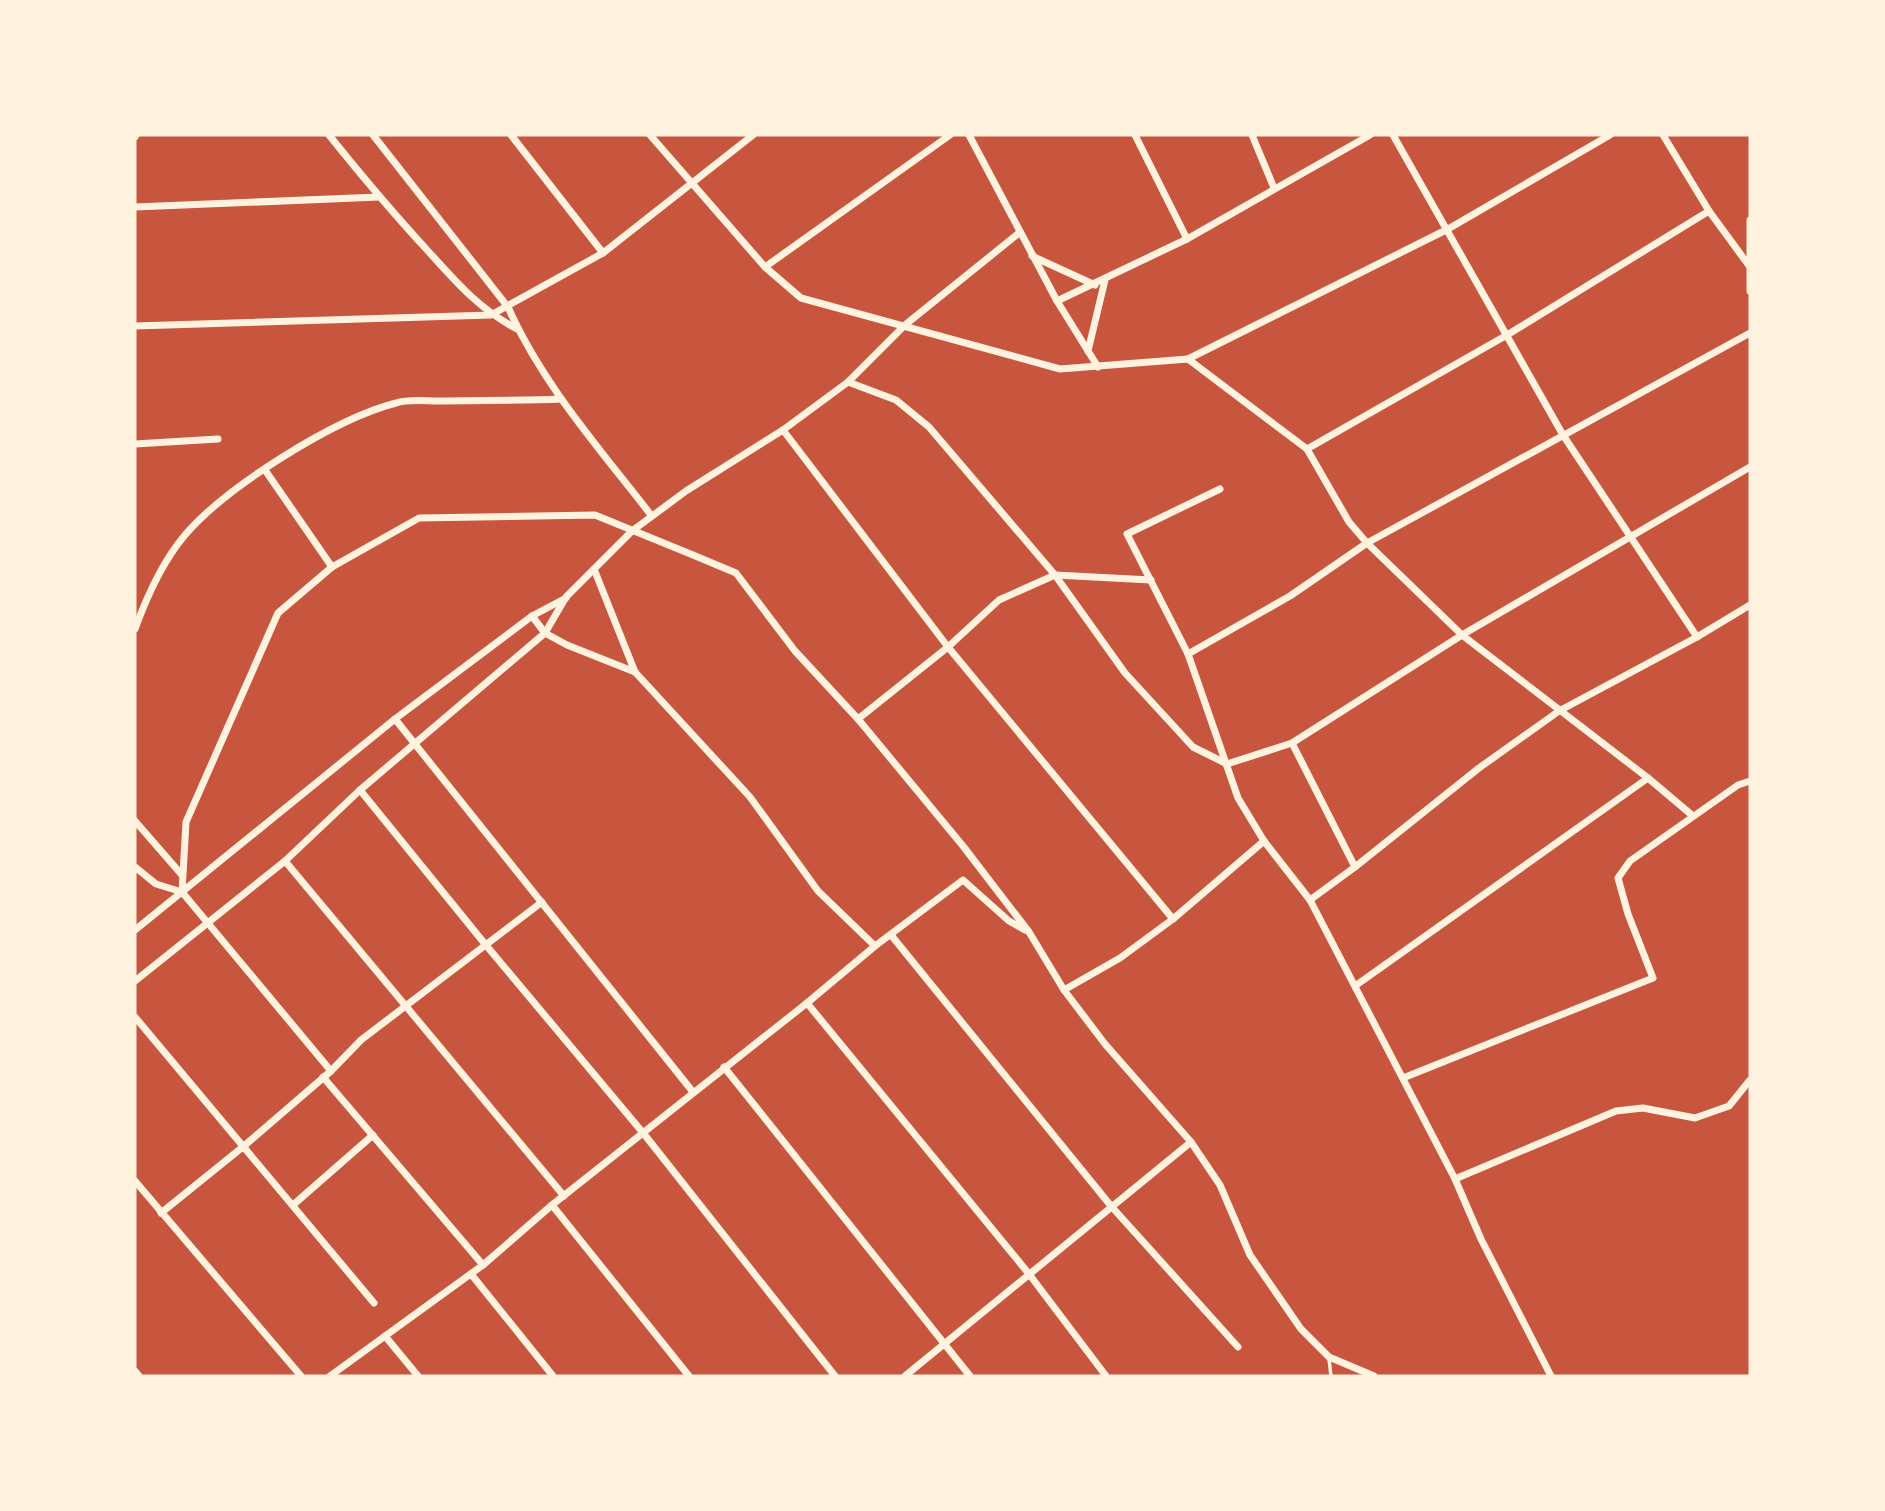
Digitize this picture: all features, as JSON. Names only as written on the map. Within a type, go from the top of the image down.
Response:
[{"type":"street","points":[[329,135],[379,197],[460,286],[491,315],[518,330]]},
{"type":"street","points":[[373,135],[508,307],[518,330],[561,399],[651,515]]},
{"type":"street","points":[[511,135],[603,253]]},
{"type":"street","points":[[650,135],[765,267],[800,298],[1060,369],[1188,359],[1448,229],[1610,135]]},
{"type":"street","points":[[135,326],[491,315],[603,253],[753,135]]},
{"type":"street","points":[[765,267],[950,135]]},
{"type":"street","points":[[969,135],[1031,255],[1098,367]]},
{"type":"street","points":[[1135,135],[1186,239]]},
{"type":"street","points":[[1252,135],[1274,188]]},
{"type":"street","points":[[1057,301],[1186,239],[1370,135]]},
{"type":"street","points":[[1393,135],[1563,435],[1697,637]]},
{"type":"street","points":[[1663,135],[1709,211],[1750,267]]},
{"type":"street","points":[[135,207],[379,197]]},
{"type":"street","points":[[1307,449],[1507,335],[1709,211]]},
{"type":"street","points":[[1750,220],[1750,291]]},
{"type":"street","points":[[135,981],[285,861],[360,790],[545,633],[566,597],[632,531],[651,515],[783,430],[848,382],[905,325],[1019,233]]},
{"type":"street","points":[[1031,255],[1095,285]]},
{"type":"street","points":[[1088,351],[1105,280]]},
{"type":"street","points":[[1188,654],[1290,596],[1367,542],[1750,333]]},
{"type":"street","points":[[1188,359],[1307,449],[1349,522],[1462,635],[1648,778],[1693,816]]},
{"type":"street","points":[[848,382],[896,400],[929,427],[1055,575],[1125,673],[1193,747],[1227,764],[1292,743],[1462,635],[1750,467]]},
{"type":"street","points":[[135,629],[151,587],[185,535],[223,500],[331,428],[397,402],[561,399]]},
{"type":"street","points":[[783,430],[948,647],[1173,919]]},
{"type":"street","points":[[135,444],[218,439]]},
{"type":"street","points":[[265,470],[332,567]]},
{"type":"street","points":[[1220,489],[1127,534],[1188,654],[1238,798],[1264,841],[1310,900],[1455,1179],[1481,1239],[1551,1376]]},
{"type":"street","points":[[182,892],[186,822],[278,613],[332,567],[419,518],[595,515],[736,573],[795,651],[858,719],[963,846],[1028,932],[1064,990],[1105,1045],[1191,1142],[1220,1185],[1250,1255],[1301,1329],[1329,1357],[1374,1376]]},
{"type":"street","points":[[594,569],[635,672],[750,797],[818,891],[875,946]]},
{"type":"street","points":[[858,719],[948,647],[999,600],[1055,575],[1151,580]]},
{"type":"street","points":[[135,930],[396,719],[532,616],[566,597]]},
{"type":"street","points":[[1310,900],[1479,768],[1559,711],[1697,637],[1750,604]]},
{"type":"street","points":[[532,616],[545,633],[567,645],[635,672]]},
{"type":"street","points":[[396,719],[693,1092]]},
{"type":"street","points":[[1292,743],[1355,867]]},
{"type":"street","points":[[1355,986],[1648,778]]},
{"type":"street","points":[[1403,1078],[1653,978],[1628,914],[1618,878],[1630,861],[1738,785],[1750,781]]},
{"type":"street","points":[[360,790],[643,1134],[835,1376]]},
{"type":"street","points":[[135,821],[182,876]]},
{"type":"street","points":[[1064,990],[1120,958],[1173,919],[1264,841]]},
{"type":"street","points":[[285,861],[564,1196]]},
{"type":"street","points":[[135,866],[156,884],[182,892],[331,1071]]},
{"type":"street","points":[[330,1376],[483,1265],[552,1205],[724,1067],[875,946],[963,880],[1009,921],[1028,932]]},
{"type":"street","points":[[161,1213],[331,1071],[361,1040],[542,902]]},
{"type":"street","points":[[891,935],[1111,1206],[1238,1347]]},
{"type":"street","points":[[807,1003],[1029,1274],[1106,1376]]},
{"type":"street","points":[[135,1017],[374,1303]]},
{"type":"street","points":[[724,1067],[970,1376]]},
{"type":"street","points":[[323,1077],[483,1265]]},
{"type":"street","points":[[1455,1179],[1616,1111],[1643,1108],[1695,1118],[1729,1106],[1750,1080]]},
{"type":"street","points":[[293,1205],[373,1135]]},
{"type":"street","points":[[905,1376],[1191,1142]]},
{"type":"street","points":[[135,1181],[301,1376]]},
{"type":"street","points":[[552,1205],[689,1376]]},
{"type":"street","points":[[471,1274],[554,1376]]},
{"type":"street","points":[[385,1336],[418,1376]]},
{"type":"street","points":[[135,1371],[139,1376]]},
{"type":"lane","points":[[1329,1357],[1331,1376]]}]
